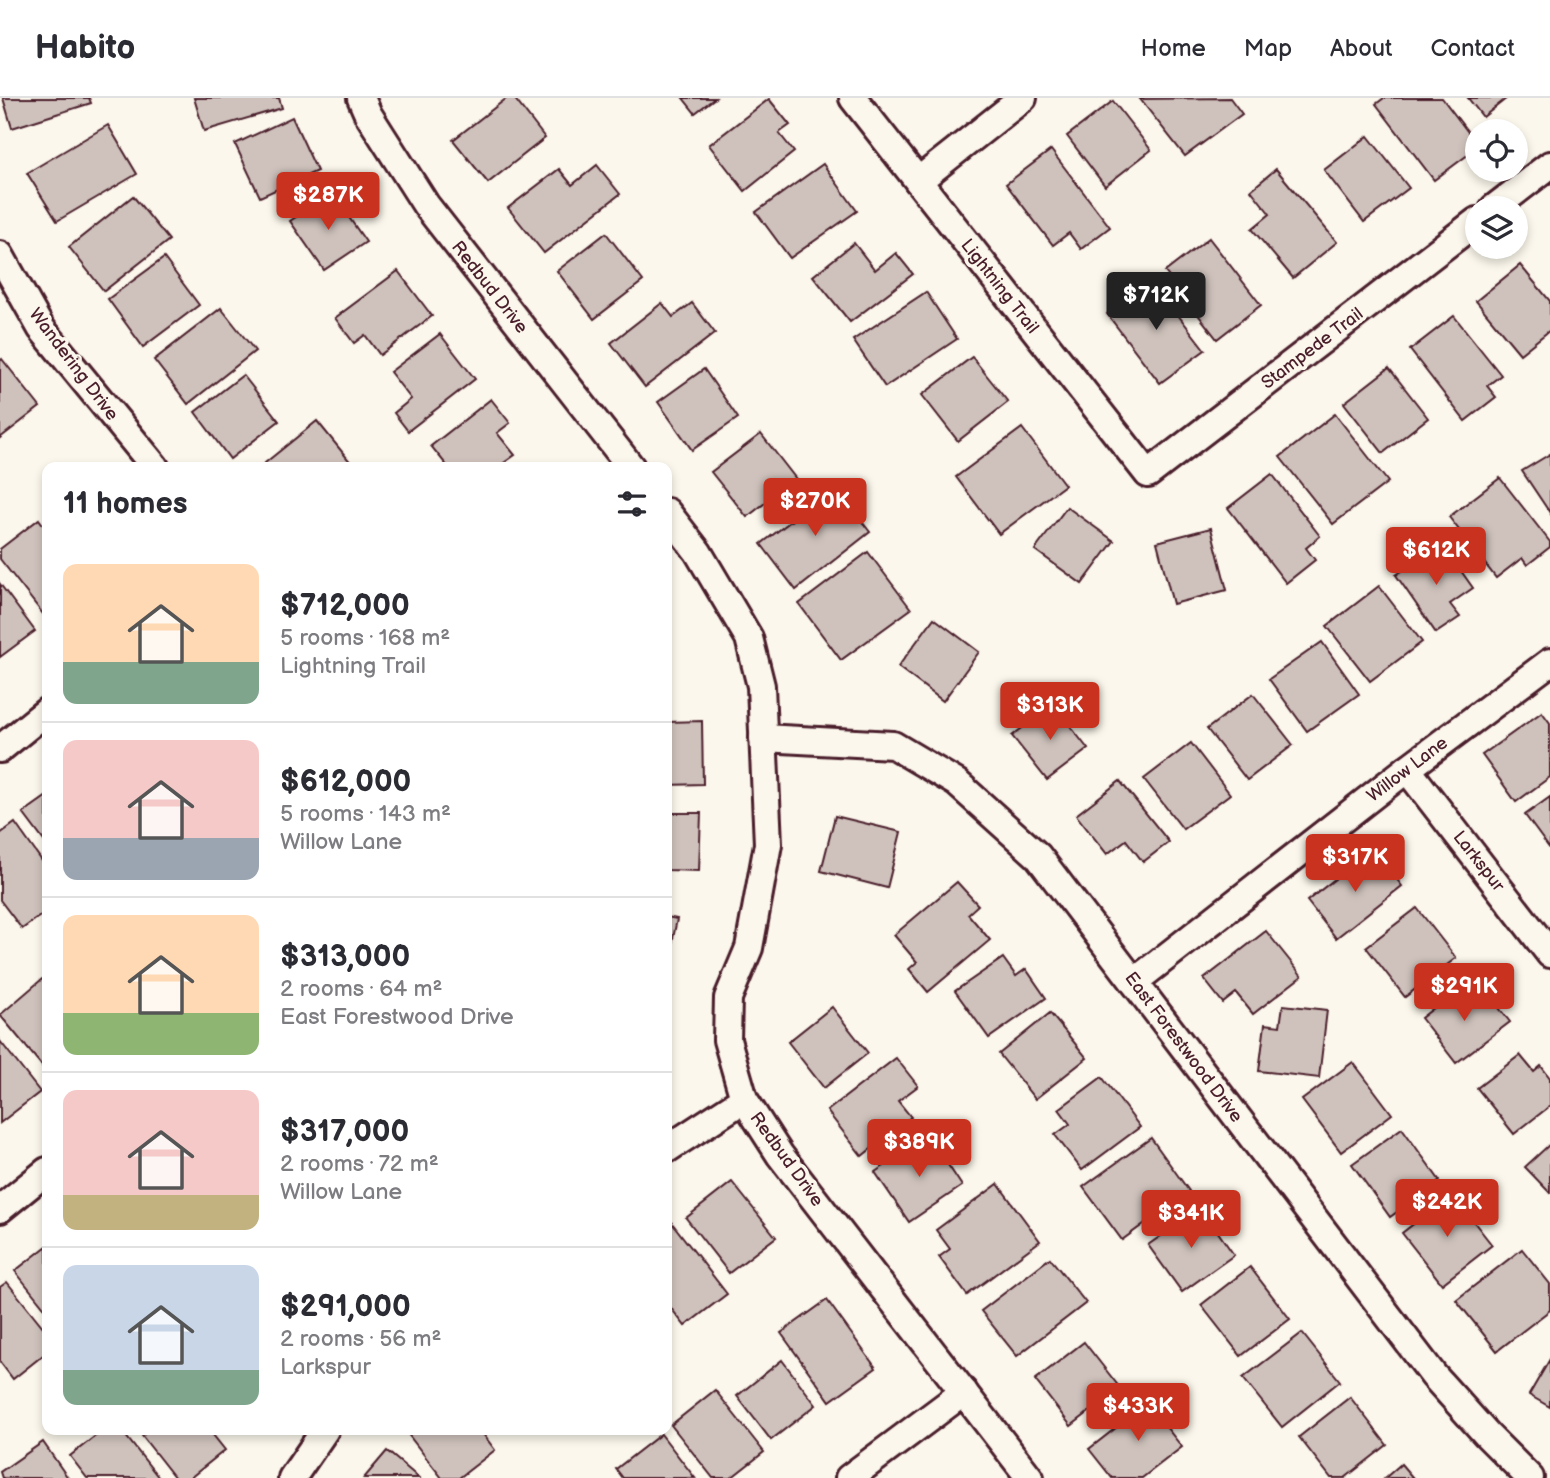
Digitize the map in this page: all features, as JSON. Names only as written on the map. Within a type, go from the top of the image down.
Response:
[{"type":"street","name":"Redbud Drive","points":[[361,98],[368,114],[426,205],[627,462]]},
{"type":"street","name":"Lightning Trail","points":[[853,98],[1147,474]]},
{"type":"street","points":[[918,181],[1023,98]]},
{"type":"street","points":[[1510,196],[1550,165]]},
{"type":"street","name":"Stampede Trail","points":[[1147,474],[1465,230]]},
{"type":"street","name":"Wandering Drive","points":[[4,271],[41,328],[151,462]]},
{"type":"street","name":"Redbud Drive","points":[[672,518],[698,552],[748,638],[761,686],[768,844],[749,948],[728,998],[727,1040],[744,1099],[780,1155],[1030,1478]]},
{"type":"street","name":"Willow Lane","points":[[1134,982],[1407,769],[1550,662]]},
{"type":"street","points":[[0,749],[42,716]]},
{"type":"street","name":"East Forestwood Drive","points":[[764,738],[893,745],[957,783],[1038,856],[1434,1376],[1530,1478]]},
{"type":"street","name":"Larkspur","points":[[1407,769],[1550,954]]},
{"type":"street","points":[[672,1146],[744,1099]]},
{"type":"street","points":[[0,1209],[42,1175]]},
{"type":"street","points":[[849,1478],[964,1392]]},
{"type":"street","points":[[292,1478],[322,1435]]},
{"type":"building","points":[[3,98],[89,98],[91,103],[12,128]]},
{"type":"building","points":[[194,98],[279,98],[282,108],[204,131]]},
{"type":"building","points":[[507,98],[514,98],[545,138],[488,183],[453,140]]},
{"type":"building","points":[[683,98],[715,98],[695,113]]},
{"type":"building","points":[[1230,98],[1242,114],[1185,156],[1140,99]]},
{"type":"building","points":[[1384,98],[1442,98],[1465,128],[1465,157],[1434,180],[1376,104]]},
{"type":"building","points":[[1468,98],[1507,98],[1483,117]]},
{"type":"building","points":[[769,99],[790,125],[779,133],[794,152],[745,191],[709,145]]},
{"type":"building","points":[[1113,101],[1151,150],[1105,186],[1067,136]]},
{"type":"building","points":[[292,117],[317,171],[260,197],[235,144]]},
{"type":"building","points":[[108,125],[137,174],[57,221],[27,173]]},
{"type":"building","points":[[1368,136],[1409,188],[1364,222],[1324,170]]},
{"type":"building","points":[[1051,150],[1110,227],[1081,249],[1069,233],[1053,245],[1006,184]]},
{"type":"building","points":[[823,164],[857,211],[790,258],[756,212]]},
{"type":"building","points":[[597,165],[620,194],[544,253],[508,208],[559,169],[572,185]]},
{"type":"building","points":[[1276,169],[1337,242],[1293,278],[1252,229],[1270,214],[1251,190]]},
{"type":"building","points":[[332,193],[366,242],[324,270],[290,221]]},
{"type":"building","points":[[133,196],[169,240],[104,291],[69,247]]},
{"type":"building","points":[[606,233],[643,281],[594,319],[557,271]]},
{"type":"building","points":[[1209,238],[1261,305],[1217,339],[1165,272]]},
{"type":"building","points":[[854,243],[875,270],[896,253],[913,274],[850,322],[813,276]]},
{"type":"building","points":[[164,258],[199,305],[143,347],[108,299]]},
{"type":"building","points":[[1520,265],[1550,301],[1550,330],[1520,354],[1476,301]]},
{"type":"building","points":[[398,271],[432,316],[380,355],[365,335],[354,343],[335,318]]},
{"type":"building","points":[[1151,280],[1205,350],[1160,383],[1107,314]]},
{"type":"building","points":[[926,292],[957,339],[885,387],[853,340]]},
{"type":"building","points":[[662,303],[673,317],[692,303],[715,333],[645,387],[611,343]]},
{"type":"building","points":[[221,308],[255,351],[188,404],[154,360]]},
{"type":"building","points":[[1454,316],[1501,375],[1487,386],[1496,397],[1465,421],[1410,350]]},
{"type":"building","points":[[440,334],[475,379],[408,431],[394,413],[411,399],[390,372]]},
{"type":"building","points":[[972,357],[1008,402],[958,441],[922,395]]},
{"type":"building","points":[[2,359],[40,407],[0,438],[0,361]]},
{"type":"building","points":[[1389,368],[1428,418],[1383,453],[1344,403]]},
{"type":"building","points":[[704,369],[738,418],[692,450],[658,402]]},
{"type":"building","points":[[243,375],[279,421],[230,459],[195,412]]},
{"type":"building","points":[[491,399],[510,423],[497,433],[515,455],[505,462],[444,462],[431,446]]},
{"type":"building","points":[[1335,414],[1388,482],[1333,524],[1280,457]]},
{"type":"building","points":[[317,421],[350,462],[266,462]]},
{"type":"building","points":[[1022,428],[1065,485],[999,534],[956,477]]},
{"type":"building","points":[[761,434],[796,479],[747,517],[711,472]]},
{"type":"building","points":[[1550,454],[1550,513],[1522,471]]},
{"type":"building","points":[[1272,474],[1320,536],[1306,548],[1315,560],[1286,583],[1228,508]]},
{"type":"building","points":[[1500,478],[1550,542],[1550,547],[1527,565],[1522,558],[1496,578],[1449,517]]},
{"type":"building","points":[[835,487],[870,532],[796,590],[761,544]]},
{"type":"building","points":[[1067,507],[1114,541],[1082,584],[1035,550]]},
{"type":"building","points":[[39,519],[42,523],[42,613],[0,559],[0,549]]},
{"type":"building","points":[[1211,528],[1227,590],[1173,604],[1157,542]]},
{"type":"building","points":[[1442,544],[1473,588],[1450,604],[1460,617],[1436,633],[1396,575]]},
{"type":"building","points":[[868,552],[911,609],[841,660],[799,604]]},
{"type":"building","points":[[0,584],[35,631],[0,657]]},
{"type":"building","points":[[1379,586],[1422,642],[1370,681],[1327,626]]},
{"type":"building","points":[[934,618],[979,652],[943,701],[898,667]]},
{"type":"building","points":[[1322,642],[1359,694],[1307,731],[1269,679]]},
{"type":"building","points":[[1253,694],[1293,745],[1247,780],[1207,729]]},
{"type":"building","points":[[1053,704],[1088,749],[1047,780],[1012,736]]},
{"type":"building","points":[[1542,712],[1550,723],[1550,777],[1516,802],[1482,755]]},
{"type":"building","points":[[702,721],[703,784],[672,785],[672,722]]},
{"type":"building","points":[[1191,743],[1230,794],[1183,829],[1144,779]]},
{"type":"building","points":[[1120,781],[1169,842],[1143,862],[1126,840],[1107,854],[1076,815]]},
{"type":"building","points":[[1550,797],[1550,849],[1525,815]]},
{"type":"building","points":[[42,800],[42,838],[23,813]]},
{"type":"building","points":[[672,813],[701,813],[699,871],[672,870]]},
{"type":"building","points":[[835,816],[901,832],[887,888],[821,871]]},
{"type":"building","points":[[15,823],[42,861],[42,915],[22,929],[0,900],[0,834]]},
{"type":"building","points":[[1373,849],[1402,886],[1336,938],[1307,901]]},
{"type":"building","points":[[957,882],[978,905],[968,914],[990,940],[928,992],[909,969],[917,962],[894,935]]},
{"type":"building","points":[[1417,908],[1456,958],[1405,997],[1366,947]]},
{"type":"building","points":[[672,918],[677,919],[672,944]]},
{"type":"building","points":[[1266,931],[1302,976],[1253,1014],[1236,993],[1223,1003],[1204,979]]},
{"type":"building","points":[[1003,958],[1016,976],[1026,969],[1046,998],[989,1038],[955,991]]},
{"type":"building","points":[[42,979],[42,1066],[0,1015]]},
{"type":"building","points":[[1461,987],[1475,1005],[1488,994],[1510,1022],[1456,1063],[1421,1018]]},
{"type":"building","points":[[1283,1005],[1327,1010],[1319,1078],[1259,1071],[1265,1024],[1280,1026]]},
{"type":"building","points":[[832,1007],[868,1053],[824,1088],[788,1042]]},
{"type":"building","points":[[1050,1013],[1087,1058],[1035,1099],[999,1054]]},
{"type":"building","points":[[0,1041],[40,1092],[0,1123]]},
{"type":"building","points":[[1520,1055],[1534,1072],[1541,1066],[1550,1078],[1550,1106],[1514,1134],[1477,1088]]},
{"type":"building","points":[[896,1058],[918,1086],[898,1101],[911,1117],[862,1156],[827,1111]]},
{"type":"building","points":[[1353,1062],[1392,1114],[1341,1152],[1302,1100]]},
{"type":"building","points":[[1102,1077],[1140,1127],[1082,1170],[1055,1135],[1070,1124],[1059,1109]]},
{"type":"building","points":[[1402,1128],[1440,1181],[1390,1217],[1352,1164]]},
{"type":"building","points":[[929,1136],[962,1186],[909,1222],[875,1172]]},
{"type":"building","points":[[1151,1138],[1189,1191],[1122,1240],[1083,1187]]},
{"type":"building","points":[[1550,1144],[1550,1193],[1525,1167]]},
{"type":"building","points":[[732,1182],[776,1237],[729,1273],[686,1218]]},
{"type":"building","points":[[998,1184],[1040,1241],[967,1295],[939,1257],[950,1249],[936,1230]]},
{"type":"building","points":[[1452,1194],[1492,1245],[1442,1284],[1402,1233]]},
{"type":"building","points":[[1201,1208],[1234,1255],[1182,1292],[1148,1245]]},
{"type":"building","points":[[672,1223],[727,1294],[685,1326],[672,1309]]},
{"type":"building","points":[[1522,1249],[1550,1284],[1550,1310],[1497,1351],[1456,1300]]},
{"type":"building","points":[[42,1250],[42,1305],[15,1271]]},
{"type":"building","points":[[1050,1258],[1086,1303],[1017,1356],[981,1311]]},
{"type":"building","points":[[1250,1267],[1290,1319],[1241,1356],[1201,1305]]},
{"type":"building","points":[[7,1282],[42,1326],[42,1356],[13,1379],[0,1362],[0,1287]]},
{"type":"building","points":[[827,1300],[876,1368],[830,1401],[781,1333]]},
{"type":"building","points":[[1302,1333],[1340,1381],[1282,1427],[1243,1378]]},
{"type":"building","points":[[1084,1342],[1120,1388],[1071,1426],[1035,1380]]},
{"type":"building","points":[[1550,1359],[1550,1407],[1529,1395]]},
{"type":"building","points":[[782,1360],[816,1405],[771,1440],[737,1396]]},
{"type":"building","points":[[715,1390],[764,1452],[731,1478],[713,1478],[672,1424]]},
{"type":"building","points":[[1158,1395],[1173,1414],[1163,1423],[1182,1447],[1142,1478],[1112,1478],[1089,1449]]},
{"type":"building","points":[[1350,1397],[1387,1445],[1345,1478],[1331,1478],[1299,1437]]},
{"type":"building","points":[[97,1435],[125,1435],[159,1478],[87,1478],[70,1456]]},
{"type":"building","points":[[213,1435],[225,1450],[190,1478],[175,1478],[142,1436]]},
{"type":"building","points":[[409,1435],[484,1435],[495,1450],[459,1478],[442,1478]]},
{"type":"building","points":[[662,1435],[695,1478],[623,1478],[616,1469]]},
{"type":"building","points":[[43,1442],[68,1478],[2,1478],[0,1472]]},
{"type":"building","points":[[387,1451],[419,1478],[364,1478]]},
{"type":"building","points":[[1401,1464],[1413,1478],[1385,1478]]}]
